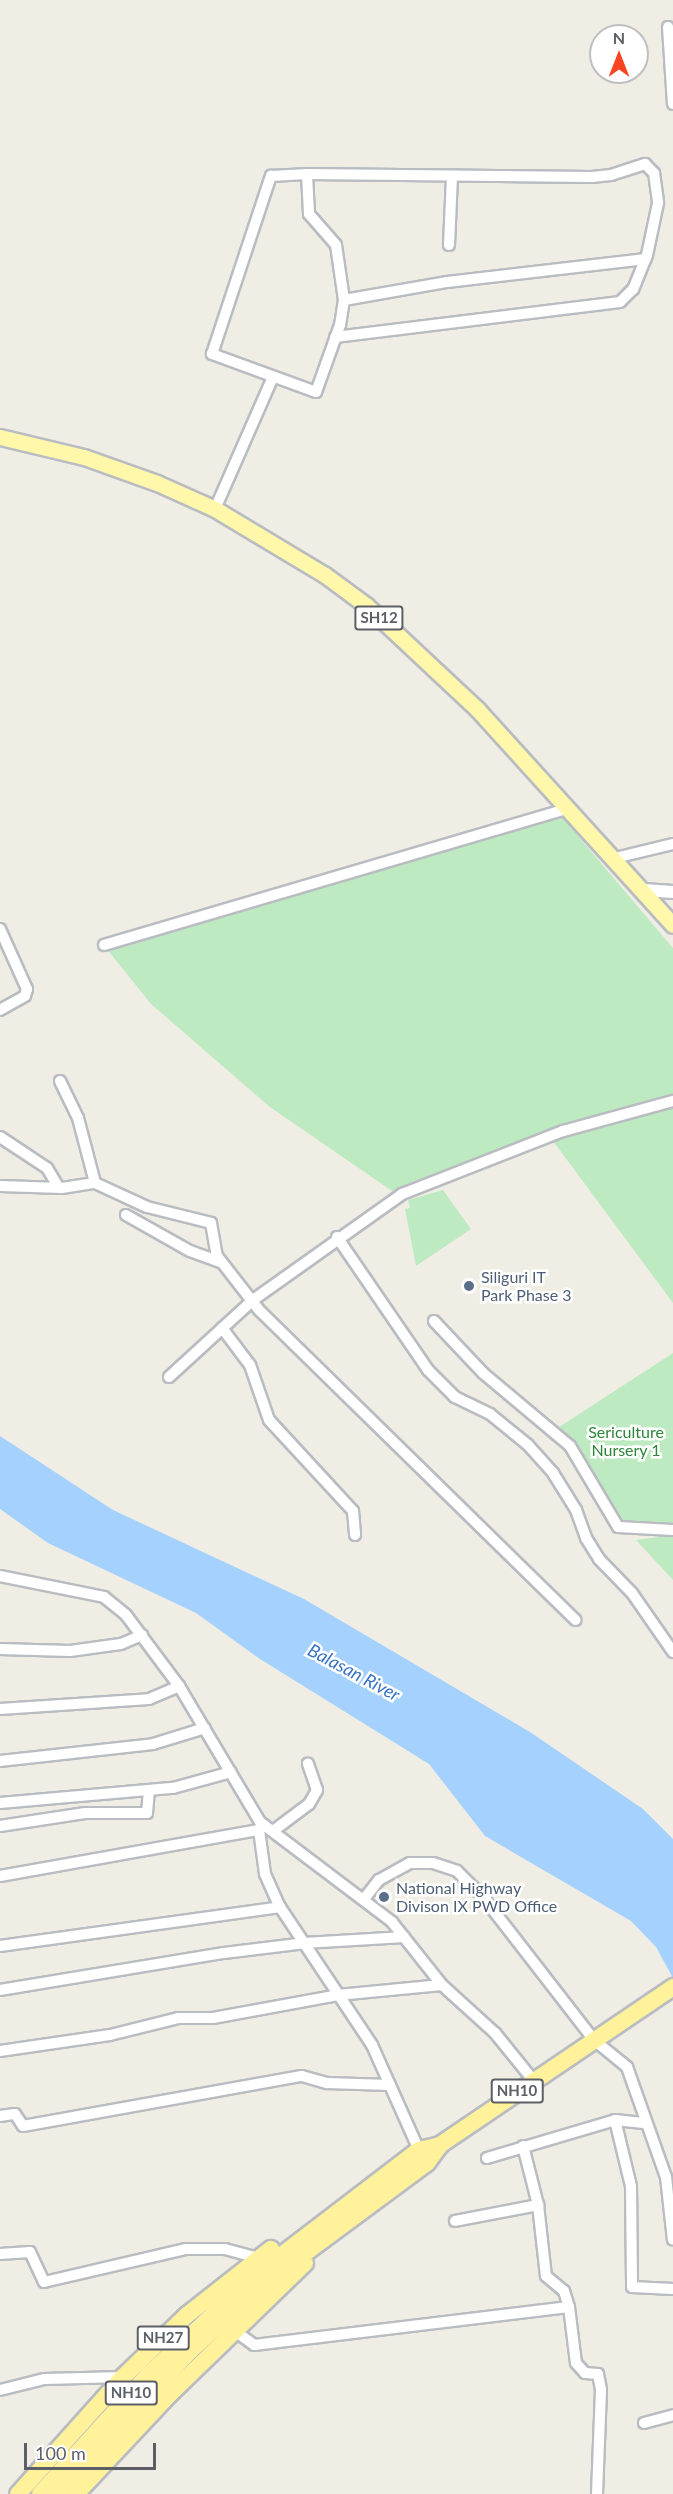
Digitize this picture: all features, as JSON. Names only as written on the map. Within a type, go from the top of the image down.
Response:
[{"type":"highway","name":"NH10","points":[[338,2217],[427,2163],[440,2145],[673,1987]]},
{"type":"highway","name":"NH10","points":[[40,2494],[148,2375],[419,2150],[440,2145]]},
{"type":"highway","name":"NH27","points":[[18,2494],[123,2377],[187,2315],[260,2258],[328,2211],[338,2217],[343,2228],[235,2331],[76,2494]]},
{"type":"highway","name":"NH10","points":[[57,2494],[234,2303]]},
{"type":"main road","name":"SH12","points":[[0,437],[121,468],[214,509],[279,545],[367,606],[478,710],[615,858],[673,925]]},
{"type":"street","points":[[668,27],[673,104]]},
{"type":"street","points":[[307,174],[309,214],[336,245],[344,300],[335,338],[316,392],[272,379],[212,354],[271,176],[307,174],[592,177],[645,164],[654,172],[658,203],[646,259],[633,289],[620,302],[335,338]]},
{"type":"street","points":[[449,245],[452,176]]},
{"type":"street","points":[[344,300],[447,282],[646,259]]},
{"type":"street","points":[[214,509],[272,379]]},
{"type":"street","points":[[104,945],[568,808]]},
{"type":"street","points":[[615,858],[673,844]]},
{"type":"street","points":[[644,890],[673,892]]},
{"type":"street","points":[[0,929],[27,989],[26,996],[0,1010]]},
{"type":"street","points":[[60,1081],[78,1118],[95,1183]]},
{"type":"street","points":[[169,1377],[253,1300],[336,1237],[379,1212],[402,1194],[563,1131],[673,1101]]},
{"type":"street","points":[[0,1137],[47,1168],[59,1188]]},
{"type":"street","points":[[0,1186],[59,1188],[95,1183],[147,1207],[211,1223],[215,1230],[213,1249],[222,1262],[309,1361],[432,1476],[576,1620]]},
{"type":"street","points":[[126,1215],[190,1251],[222,1262]]},
{"type":"street","points":[[336,1237],[428,1370],[455,1397],[490,1414],[528,1445],[553,1473],[576,1510],[586,1538],[599,1559],[632,1593],[673,1652]]},
{"type":"street","points":[[434,1321],[483,1373],[570,1446],[618,1527],[673,1530]]},
{"type":"street","points":[[222,1328],[250,1365],[269,1420],[353,1511],[355,1536]]},
{"type":"street","points":[[0,1576],[104,1597],[126,1616],[179,1686],[265,1829],[364,1899],[404,1937],[442,1985],[495,2033],[533,2080]]},
{"type":"street","points":[[0,1649],[70,1651],[121,1644],[141,1635]]},
{"type":"street","points":[[0,1709],[149,1699],[179,1686]]},
{"type":"street","points":[[0,1761],[153,1744],[205,1728]]},
{"type":"street","points":[[0,1876],[265,1829],[309,1804],[317,1790],[308,1764]]},
{"type":"street","points":[[0,1803],[202,1783],[231,1772]]},
{"type":"street","points":[[0,1826],[85,1813],[147,1813],[149,1790]]},
{"type":"street","points":[[265,1829],[265,1874],[280,1907],[372,2045],[419,2150]]},
{"type":"street","points":[[364,1899],[379,1880],[410,1863],[433,1863],[457,1872],[483,1898],[594,2040],[627,2067],[666,2177],[673,2240]]},
{"type":"street","points":[[0,1946],[280,1907]]},
{"type":"street","points":[[0,1990],[136,1966],[305,1943],[404,1937]]},
{"type":"street","points":[[0,2051],[99,2037],[178,2018],[213,2019],[338,1995],[442,1985]]},
{"type":"street","points":[[0,2116],[15,2114],[23,2126],[302,2076],[327,2083],[390,2085]]},
{"type":"street","points":[[487,2158],[615,2120],[646,2123]]},
{"type":"street","points":[[615,2120],[631,2186],[632,2287],[673,2289]]},
{"type":"street","points":[[523,2146],[538,2205],[546,2276],[564,2291],[569,2307],[576,2363],[585,2373],[598,2374],[601,2390],[597,2494]]},
{"type":"street","points":[[455,2221],[538,2205]]},
{"type":"street","points":[[0,2254],[30,2252],[44,2282],[186,2249],[225,2249],[260,2258]]},
{"type":"street","points":[[235,2331],[254,2344],[569,2307]]},
{"type":"street","points":[[0,2390],[44,2379],[123,2377]]},
{"type":"street","points":[[644,2423],[673,2415]]},
{"type":"green space","points":[[561,816],[673,948],[673,1095],[577,1120],[392,1191],[270,1107],[151,1004],[106,948]]},
{"type":"green space","points":[[673,1106],[673,1303],[553,1141]]},
{"type":"green space","points":[[443,1190],[471,1229],[416,1266],[405,1209],[410,1208],[408,1200]]},
{"type":"green space","name":"Sericulture Nursery 1","points":[[673,1353],[673,1527],[622,1526],[556,1429]]},
{"type":"green space","points":[[673,1535],[673,1580],[636,1540]]},
{"type":"water","name":"Balasan River","points":[[0,1436],[113,1510],[304,1599],[530,1732],[643,1809],[673,1839],[673,1978],[656,1947],[631,1921],[485,1836],[429,1764],[260,1659],[196,1613],[48,1543],[0,1509]]},
{"type":"place","name":"Siliguri IT Park Phase 3","points":[[469,1286]]},
{"type":"place","name":"National Highway Divison IX PWD Office","points":[[384,1897]]}]
